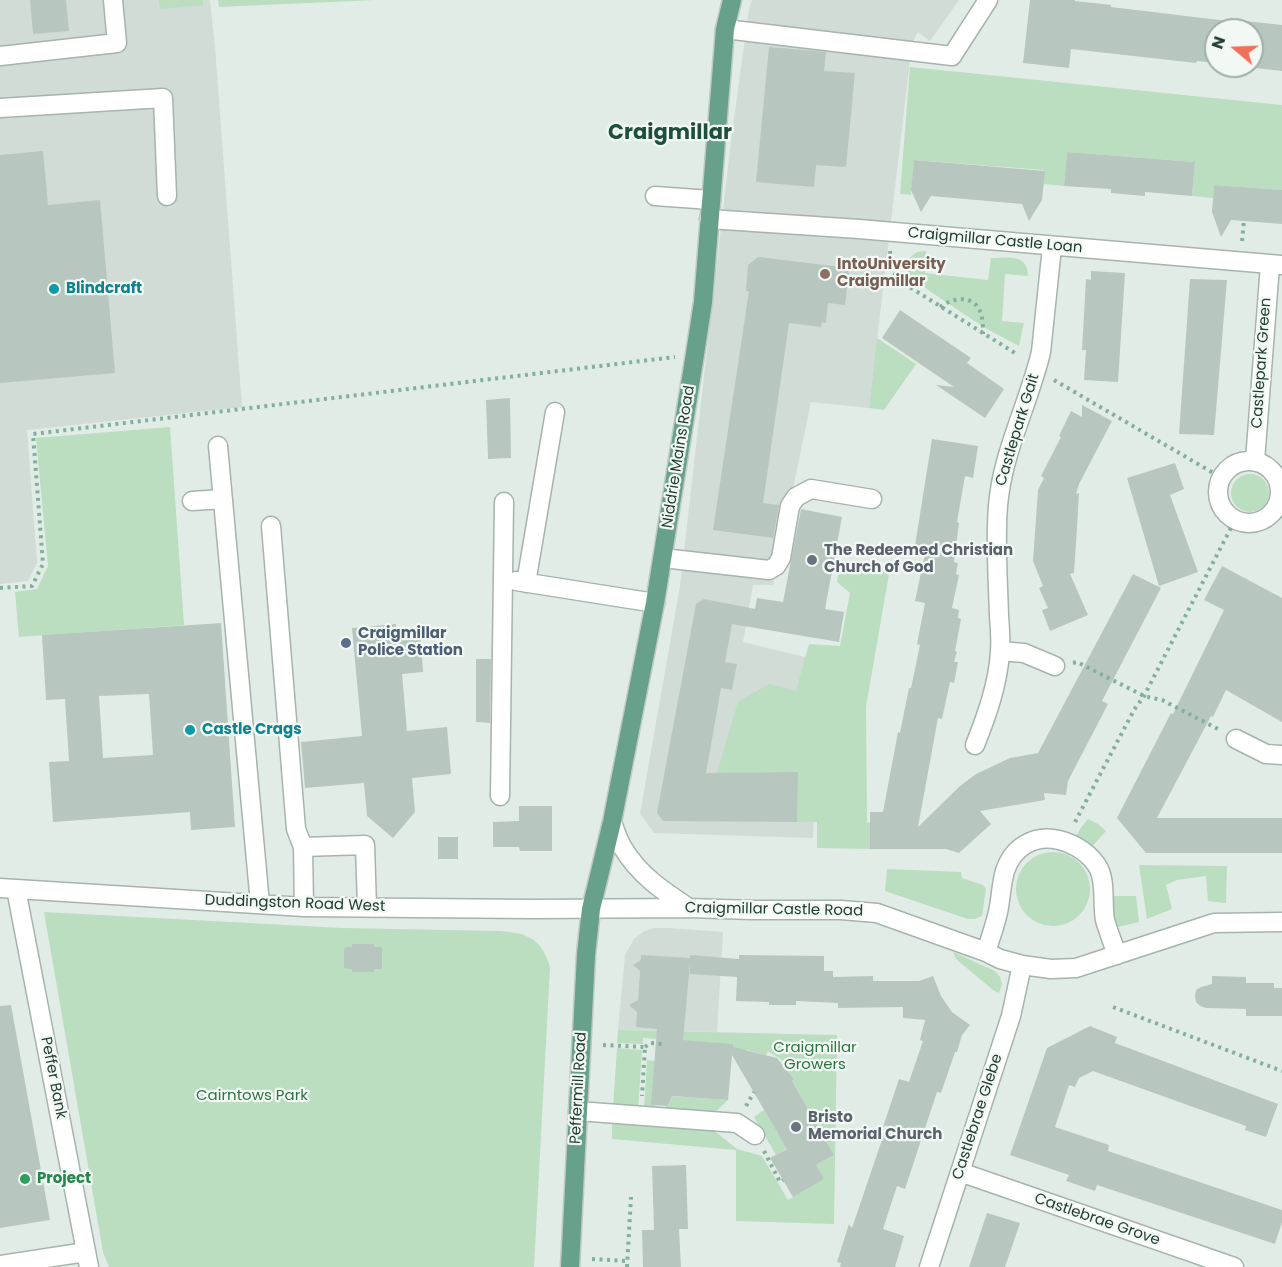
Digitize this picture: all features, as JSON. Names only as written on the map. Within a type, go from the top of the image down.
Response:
[{"type":"main road","name":"Niddrie Mains Road","points":[[591,909],[612,822],[655,603],[695,354],[703,302],[725,28],[732,0]]},
{"type":"main road","name":"Peffermill Road","points":[[570,1263],[586,956],[591,909]]},
{"type":"street","points":[[0,56],[117,43],[113,0]]},
{"type":"street","points":[[725,28],[952,56],[988,0]]},
{"type":"street","points":[[0,108],[163,98],[167,196]]},
{"type":"street","points":[[655,196],[711,200]]},
{"type":"street","name":"Craigmillar Castle Loan","points":[[709,219],[892,232],[1276,265]]},
{"type":"street","name":"Castlepark Gait","points":[[975,745],[993,693],[1000,651],[998,505],[1001,481],[1041,352],[1052,247]]},
{"type":"street","name":"Castlepark Green","points":[[1256,461],[1276,265]]},
{"type":"street","points":[[526,583],[555,412]]},
{"type":"street","points":[[218,446],[260,904]]},
{"type":"street","points":[[1256,461],[1267,466],[1278,479],[1280,486],[1278,514],[1252,524],[1235,520],[1220,504],[1218,489],[1222,478],[1236,464],[1256,461]]},
{"type":"street","points":[[663,558],[769,570],[776,566],[781,558],[790,506],[796,497],[811,489],[872,499]]},
{"type":"street","points":[[192,501],[223,499]]},
{"type":"street","points":[[500,796],[504,502]]},
{"type":"street","points":[[271,526],[296,828],[303,847],[304,907]]},
{"type":"street","points":[[502,579],[655,603]]},
{"type":"street","points":[[1000,651],[1024,653],[1055,666]]},
{"type":"street","points":[[1236,739],[1266,754],[1282,755]]},
{"type":"street","points":[[612,822],[622,846],[634,864],[649,880],[689,908]]},
{"type":"street","points":[[987,952],[1005,872],[1011,859],[1028,843],[1039,838],[1050,838],[1076,846],[1086,853],[1100,871],[1106,920],[1117,955]]},
{"type":"street","points":[[303,847],[365,845],[367,907]]},
{"type":"street","name":"Duddingston Road West","points":[[8,889],[304,907],[591,909]]},
{"type":"street","name":"Peffer Bank","points":[[8,889],[88,1260]]},
{"type":"street","name":"Craigmillar Castle Road","points":[[591,909],[841,910],[878,914],[987,952],[1000,959],[1051,969],[1076,968],[1214,923],[1282,922]]},
{"type":"street","name":"Castlebrae Glebe","points":[[929,1267],[1011,1016],[1022,965]]},
{"type":"street","points":[[578,1111],[737,1123],[755,1135]]},
{"type":"street","name":"Castlebrae Grove","points":[[960,1172],[1226,1266]]},
{"type":"street","points":[[0,1265],[88,1260]]},
{"type":"path","points":[[892,232],[890,252],[892,270],[900,280],[1053,379],[1222,478]]},
{"type":"path","points":[[940,307],[959,298],[977,306],[981,315],[983,334]]},
{"type":"path","points":[[0,588],[32,586],[43,564],[33,434],[695,354]]},
{"type":"path","points":[[1064,841],[1134,710],[1144,696],[1235,520]]},
{"type":"path","points":[[1055,666],[1077,662],[1144,696],[1162,700],[1236,739]]},
{"type":"path","points":[[1113,1007],[1282,1071]]},
{"type":"path","points":[[581,1043],[645,1047],[650,1043],[662,1044]]},
{"type":"path","points":[[640,1116],[645,1047]]},
{"type":"path","points":[[755,1135],[780,1182],[783,1180]]},
{"type":"path","points":[[627,1267],[631,1197]]},
{"type":"path","points":[[570,1263],[627,1261]]},
{"type":"shaded area","points":[[0,0],[210,0],[242,407],[27,430],[37,563],[28,581],[0,584]]},
{"type":"shaded area","points":[[752,0],[959,0],[930,41],[918,32],[912,43],[869,408],[811,402],[773,585],[753,585],[743,642],[821,661],[813,838],[654,833],[640,814],[680,586],[731,141]]},
{"type":"shaded area","points":[[654,928],[723,932],[717,1032],[618,1030],[625,955],[634,939]]},
{"type":"green space","points":[[159,0],[203,0],[203,5],[160,9]]},
{"type":"green space","points":[[218,0],[375,0],[219,7]]},
{"type":"green space","points":[[910,67],[1282,105],[1282,190],[1214,185],[1213,198],[1192,196],[1195,162],[1067,152],[1064,186],[1043,184],[1044,170],[914,160],[911,195],[900,194]]},
{"type":"green space","points":[[926,251],[925,273],[988,280],[991,258],[1016,258],[1024,263],[1028,276],[1005,274],[1002,321],[1024,323],[1019,346],[985,328],[910,277],[907,268],[908,259],[917,252]]},
{"type":"green space","points":[[877,338],[916,364],[884,410],[869,408]]},
{"type":"green space","points":[[170,427],[184,625],[19,637],[15,592],[37,589],[48,566],[36,438]]},
{"type":"green space","points":[[1250,474],[1264,479],[1269,493],[1264,507],[1250,512],[1236,507],[1231,493],[1236,479]]},
{"type":"green space","points":[[840,562],[890,568],[866,707],[867,822],[870,823],[870,849],[817,848],[817,822],[797,822],[798,772],[717,773],[738,702],[769,684],[796,691],[809,644],[840,646],[850,593],[837,582]]},
{"type":"green space","points":[[1088,819],[1106,831],[1089,850],[1074,840]]},
{"type":"green space","points":[[1046,852],[1060,852],[1074,858],[1084,868],[1090,882],[1090,896],[1084,910],[1074,920],[1060,926],[1046,926],[1032,920],[1022,910],[1016,896],[1016,882],[1022,868],[1032,858]]},
{"type":"green space","points":[[1139,865],[1227,866],[1226,903],[1208,901],[1206,876],[1177,880],[1166,885],[1172,909],[1147,919]]},
{"type":"green space","points":[[887,869],[961,872],[962,878],[983,885],[986,889],[982,916],[968,919],[885,891]]},
{"type":"green space","points":[[1110,896],[1136,896],[1139,922],[1118,927],[1110,913]]},
{"type":"green space","name":"Cairntows Park","points":[[44,912],[342,928],[500,931],[532,939],[543,950],[550,967],[534,1267],[109,1267],[103,1252]]},
{"type":"green space","points":[[953,952],[995,971],[1002,984],[999,993],[956,959]]},
{"type":"green space","name":"Craigmillar Growers","points":[[618,1030],[837,1035],[834,1224],[736,1221],[736,1150],[612,1139],[612,1121],[712,1129],[737,1149],[762,1156],[788,1200],[823,1179],[816,1165],[834,1155],[792,1081],[794,1079],[783,1065],[785,1062],[768,1051],[766,1055],[747,1050],[733,1054],[733,1044],[643,1038],[643,1044],[617,1043]]},
{"type":"green space","points":[[617,1048],[642,1050],[638,1110],[613,1108]]},
{"type":"green space","points":[[647,1060],[655,1061],[653,1104],[657,1108],[667,1105],[669,1096],[728,1100],[712,1115],[644,1111]]},
{"type":"green space","points":[[764,1110],[787,1148],[776,1155],[754,1117]]},
{"type":"building","points":[[30,0],[66,0],[69,31],[33,34]]},
{"type":"building","points":[[1030,0],[1075,0],[1111,5],[1111,7],[1204,18],[1204,62],[1197,61],[1196,63],[1071,49],[1069,68],[1023,63]]},
{"type":"building","points":[[1264,23],[1282,25],[1282,71],[1264,69]]},
{"type":"building","points":[[769,47],[826,52],[824,71],[855,73],[846,167],[816,165],[814,187],[756,182]]},
{"type":"building","name":"Blindcraft","points":[[43,151],[48,205],[100,200],[115,373],[0,383],[0,155]]},
{"type":"building","points":[[1067,152],[1195,162],[1192,196],[1145,192],[1145,196],[1111,193],[1111,189],[1064,186]]},
{"type":"building","points":[[914,160],[1045,171],[1042,200],[1029,221],[1022,204],[931,196],[921,212],[911,190]]},
{"type":"building","points":[[1214,185],[1282,190],[1282,224],[1231,220],[1221,237],[1212,212]]},
{"type":"building","points":[[758,257],[849,268],[845,305],[828,303],[826,323],[822,322],[821,327],[789,323],[763,503],[779,505],[773,538],[713,530],[749,291],[746,291],[748,265]]},
{"type":"building","points":[[1091,271],[1125,273],[1118,382],[1084,380],[1086,350],[1082,350],[1086,279],[1091,280]]},
{"type":"building","points":[[1190,279],[1227,280],[1214,435],[1179,434]]},
{"type":"building","points":[[900,310],[971,358],[967,363],[1004,389],[985,418],[936,385],[954,387],[882,338]]},
{"type":"building","points":[[510,398],[511,458],[488,459],[486,400]]},
{"type":"building","points":[[1082,405],[1112,421],[1076,494],[1079,493],[1074,573],[1070,574],[1088,615],[1050,631],[1042,610],[1048,608],[1039,588],[1043,586],[1033,561],[1038,490],[1044,478],[1041,476],[1061,437],[1059,436],[1071,411],[1082,417]]},
{"type":"building","points":[[932,439],[978,446],[973,478],[965,476],[957,522],[959,523],[954,562],[958,563],[956,574],[959,575],[952,608],[959,610],[958,618],[961,619],[954,662],[958,662],[954,683],[950,682],[942,719],[938,718],[918,827],[960,786],[976,774],[1010,758],[1038,753],[1133,574],[1161,588],[1102,701],[1108,704],[1068,781],[1066,795],[1044,793],[1045,800],[980,811],[991,824],[959,853],[946,849],[870,849],[870,812],[883,812],[898,732],[900,733],[920,645],[917,644],[925,603],[915,601],[925,554],[914,552]]},
{"type":"building","points":[[1175,463],[1184,489],[1170,495],[1198,572],[1159,586],[1127,478]]},
{"type":"building","points":[[801,509],[842,517],[825,609],[844,612],[839,642],[732,624],[725,662],[737,664],[732,690],[721,688],[706,773],[798,772],[797,822],[663,821],[657,813],[696,604],[704,599],[755,609],[757,598],[783,602]]},
{"type":"building","points":[[1222,566],[1282,598],[1282,722],[1226,690],[1157,818],[1282,818],[1282,853],[1146,853],[1117,818],[1171,713],[1173,714],[1224,610],[1204,600]]},
{"type":"building","name":"Castle Crags","points":[[221,623],[235,827],[191,830],[190,812],[53,822],[49,762],[69,761],[65,699],[46,700],[42,635]],"holes":[[[149,694],[153,755],[103,758],[99,696]]]},
{"type":"building","points":[[396,624],[396,629],[420,627],[423,672],[402,674],[407,731],[447,727],[451,774],[412,778],[415,812],[393,838],[367,816],[364,783],[305,788],[301,742],[362,736],[352,628]]},
{"type":"building","points":[[476,659],[491,659],[490,723],[476,722]]},
{"type":"building","points":[[519,806],[552,806],[552,851],[520,851],[519,847],[493,847],[493,822],[519,821]]},
{"type":"building","points":[[438,837],[458,837],[458,859],[438,859]]},
{"type":"building","points":[[352,944],[374,944],[374,947],[382,947],[382,969],[374,969],[374,972],[352,972],[352,969],[344,968],[345,947],[352,947]]},
{"type":"building","points":[[641,955],[690,958],[690,955],[739,959],[739,955],[824,956],[824,971],[833,971],[833,977],[873,976],[873,981],[919,981],[933,976],[941,996],[952,1012],[970,1025],[962,1035],[941,1093],[937,1092],[905,1189],[897,1186],[883,1229],[904,1236],[895,1267],[840,1267],[841,1263],[837,1262],[849,1224],[852,1228],[887,1125],[883,1127],[899,1079],[909,1082],[923,1041],[920,1040],[925,1020],[903,1018],[903,1007],[838,1008],[838,1003],[796,1001],[796,1005],[769,1005],[769,1002],[736,1001],[737,977],[690,974],[690,963],[683,1040],[733,1044],[733,1047],[777,1058],[794,1079],[792,1081],[834,1155],[816,1165],[824,1179],[793,1197],[770,1158],[787,1149],[732,1055],[728,1100],[672,1096],[667,1106],[651,1105],[657,1029],[636,1027],[637,1012],[629,1005],[638,1000],[640,971],[633,965],[641,960]]},
{"type":"building","points":[[1212,976],[1246,977],[1246,983],[1274,983],[1274,988],[1282,988],[1282,1016],[1246,1016],[1246,1009],[1200,1006],[1196,1002],[1196,990],[1212,984]]},
{"type":"building","points":[[11,1005],[50,1220],[0,1228],[0,1006]]},
{"type":"building","points":[[1090,1026],[1117,1037],[1115,1043],[1278,1104],[1266,1137],[1245,1130],[1246,1126],[1093,1071],[1079,1078],[1075,1087],[1069,1085],[1055,1127],[1109,1145],[1108,1151],[1282,1210],[1282,1222],[1275,1244],[1097,1185],[1095,1191],[1066,1181],[1069,1175],[1010,1155],[1047,1048]]},
{"type":"building","points":[[686,1165],[688,1229],[679,1229],[681,1267],[643,1267],[642,1230],[654,1230],[652,1166]]},
{"type":"building","points":[[987,1213],[1020,1223],[1005,1267],[969,1267]]},
{"type":"place","name":"IntoUniversity Craigmillar","points":[[825,274]]},
{"type":"place","name":"Blindcraft","points":[[54,289]]},
{"type":"place","name":"The Redeemed Christian Church of God","points":[[812,560]]},
{"type":"place","name":"Craigmillar Police Station","points":[[346,643]]},
{"type":"place","name":"Castle Crags","points":[[190,730]]},
{"type":"place","name":"Bristo Memorial Church","points":[[796,1127]]},
{"type":"place","name":"Project","points":[[25,1179]]},
{"type":"district","name":"Craigmillar","points":[[670,134]]}]
